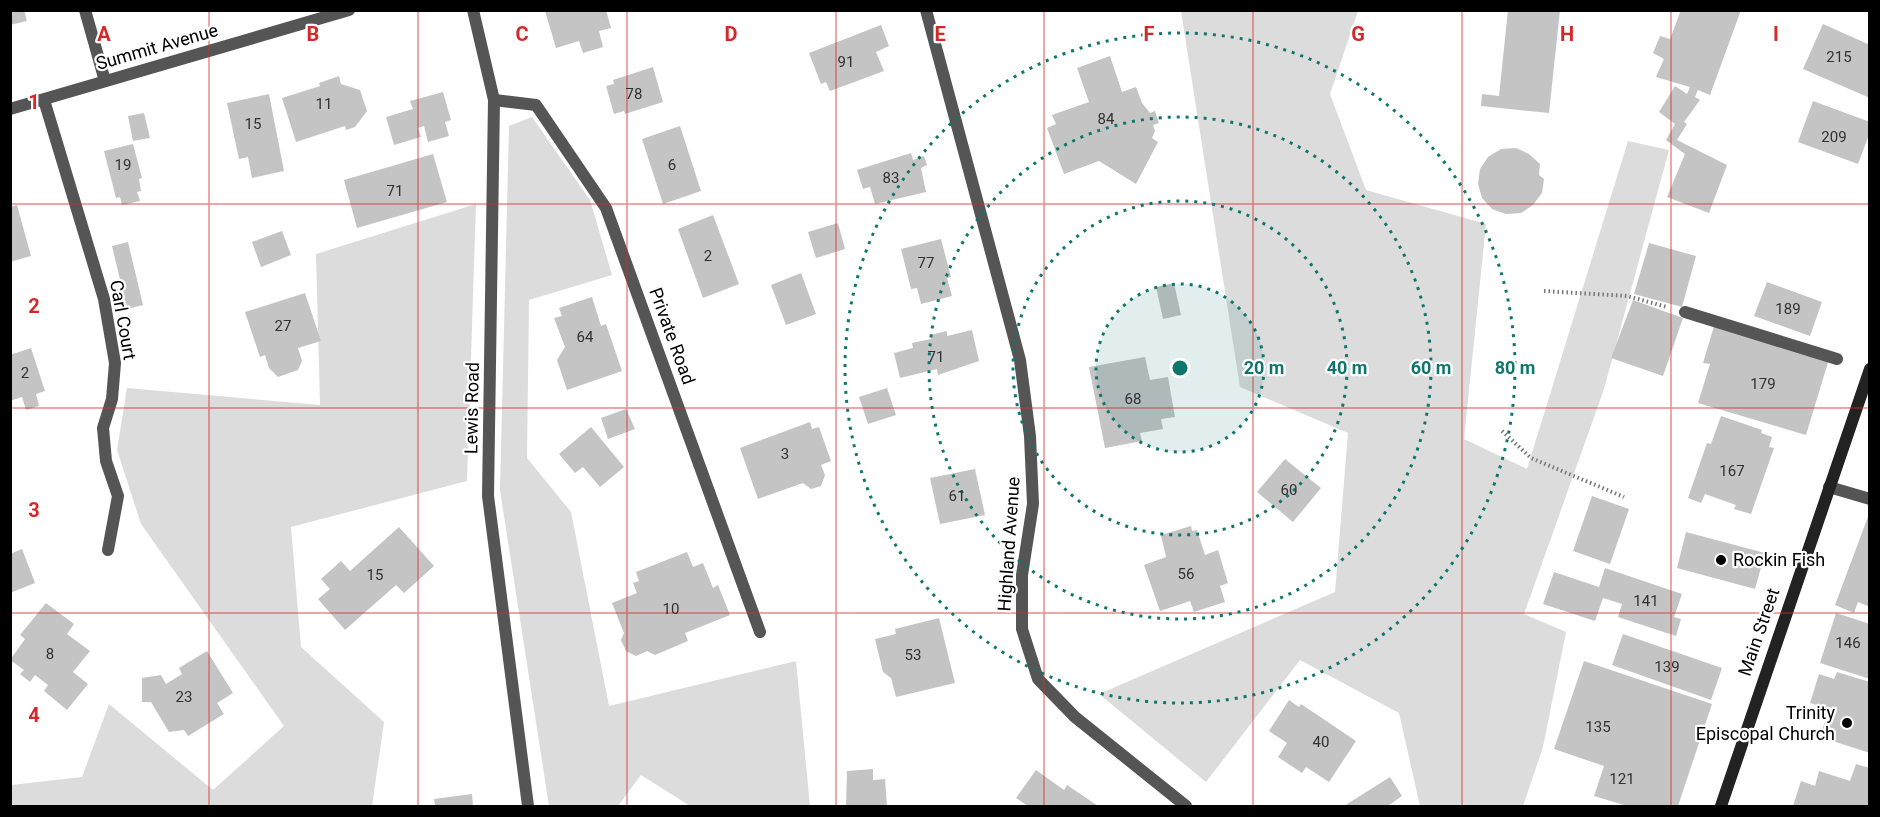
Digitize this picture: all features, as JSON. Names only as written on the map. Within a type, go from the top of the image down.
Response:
[{"type":"main road","name":"Main Street","points":[[1721,807],[1869,369]]},
{"type":"street","points":[[85,10],[105,81]]},
{"type":"street","name":"Summit Avenue","points":[[10,110],[349,10]]},
{"type":"street","name":"Lewis Road","points":[[473,10],[494,100],[488,496],[528,807]]},
{"type":"street","name":"Highland Avenue","points":[[926,10],[1020,360],[1030,436],[1033,504],[1022,575],[1022,629],[1038,679],[1075,717],[1186,807]]},
{"type":"street","name":"Carl Court","points":[[44,100],[104,299],[115,363],[112,399],[103,428],[106,461],[118,496],[108,550]]},
{"type":"street","name":"Private Road","points":[[494,100],[536,105],[606,208],[760,632]]},
{"type":"street","points":[[1685,312],[1837,359]]},
{"type":"street","points":[[1829,487],[1869,499]]},
{"type":"path","points":[[1544,291],[1627,296],[1685,312]]},
{"type":"path","points":[[1502,430],[1531,458],[1624,497]]},
{"type":"shaded area","points":[[1181,11],[1358,11],[1330,94],[1366,190],[1486,224],[1464,439],[1527,469],[1628,141],[1669,150],[1604,389],[1524,614],[1566,632],[1543,747],[1523,806],[1420,806],[1399,713],[1300,660],[1206,782],[1099,694],[1335,592],[1348,433],[1240,387]]},
{"type":"shaded area","points":[[532,117],[590,200],[612,275],[529,300],[527,458],[571,512],[609,706],[796,661],[810,806],[690,806],[641,775],[618,806],[549,806],[500,490],[509,126]]},
{"type":"shaded area","points":[[476,204],[467,481],[291,527],[301,647],[384,722],[372,806],[11,806],[11,785],[82,777],[109,704],[213,790],[284,726],[141,524],[117,450],[127,388],[320,405],[316,254]]},
{"type":"building","points":[[10,10],[24,10],[27,21],[10,25]]},
{"type":"building","points":[[606,10],[611,28],[599,31],[603,47],[583,53],[579,41],[556,48],[545,11]]},
{"type":"building","points":[[1508,10],[1560,10],[1549,113],[1481,106],[1482,94],[1499,96]]},
{"type":"building","points":[[1681,10],[1741,10],[1710,95],[1698,90],[1695,97],[1700,100],[1684,122],[1687,124],[1677,140],[1727,165],[1709,213],[1667,197],[1685,154],[1666,140],[1675,124],[1659,112],[1675,86],[1687,94],[1690,87],[1656,77],[1664,59],[1653,53],[1660,36],[1670,39]]},
{"type":"building","points":[[1823,24],[1870,45],[1870,98],[1803,69]]},
{"type":"building","points":[[881,25],[889,46],[876,52],[884,71],[830,91],[826,82],[821,84],[809,53]]},
{"type":"building","points":[[1110,56],[1122,92],[1136,87],[1142,103],[1150,113],[1155,111],[1159,123],[1153,125],[1155,131],[1152,138],[1158,142],[1136,184],[1099,161],[1064,174],[1047,128],[1056,124],[1052,115],[1089,102],[1077,68]]},
{"type":"building","points":[[653,67],[663,102],[625,114],[624,111],[614,114],[606,86],[614,84],[613,80]]},
{"type":"building","points":[[339,76],[341,84],[360,90],[367,111],[355,127],[346,130],[345,126],[296,142],[282,98],[320,86],[319,83]]},
{"type":"building","points":[[443,92],[451,120],[445,122],[449,136],[428,142],[424,126],[418,128],[421,137],[394,145],[386,117],[413,109],[410,101]]},
{"type":"building","points":[[269,94],[284,171],[252,178],[248,157],[239,159],[227,103]]},
{"type":"building","points":[[1813,101],[1870,122],[1870,132],[1858,164],[1798,142]]},
{"type":"building","points":[[144,113],[150,138],[133,141],[128,116]]},
{"type":"building","points":[[680,126],[701,191],[663,204],[642,139]]},
{"type":"building","points":[[133,144],[142,178],[139,179],[141,191],[137,192],[140,201],[122,205],[120,197],[116,198],[104,151]]},
{"type":"building","points":[[1516,148],[1529,154],[1540,164],[1539,175],[1544,179],[1542,193],[1533,205],[1521,213],[1506,214],[1492,209],[1482,198],[1478,184],[1480,169],[1488,157],[1501,149]]},
{"type":"building","points":[[911,153],[913,160],[924,156],[927,165],[921,168],[926,192],[875,204],[870,187],[863,189],[857,170]]},
{"type":"building","points":[[433,154],[447,202],[357,228],[344,180]]},
{"type":"building","points":[[17,205],[31,256],[10,262],[10,207]]},
{"type":"building","points":[[713,215],[739,284],[703,298],[678,229]]},
{"type":"building","points":[[838,223],[845,249],[816,258],[808,232]]},
{"type":"building","points":[[282,231],[291,255],[261,267],[252,242]]},
{"type":"building","points":[[941,239],[951,277],[947,278],[952,296],[921,304],[917,288],[911,289],[901,249]]},
{"type":"building","points":[[128,242],[143,305],[127,309],[112,246]]},
{"type":"building","points":[[1649,243],[1696,256],[1682,307],[1634,294]]},
{"type":"building","points":[[801,273],[816,314],[786,325],[771,285]]},
{"type":"building","points":[[1767,282],[1822,302],[1810,336],[1754,316]]},
{"type":"building","points":[[1174,283],[1181,315],[1163,319],[1156,287]]},
{"type":"building","points":[[305,293],[321,341],[298,348],[302,361],[298,370],[278,377],[269,368],[265,355],[260,357],[245,312]]},
{"type":"building","points":[[592,297],[601,326],[606,324],[622,371],[567,390],[557,360],[565,347],[554,318],[562,316],[559,308]]},
{"type":"building","points":[[1633,300],[1683,318],[1663,376],[1611,358]]},
{"type":"building","points":[[1714,326],[1829,359],[1806,435],[1698,403],[1710,364],[1703,363]]},
{"type":"building","points":[[972,330],[979,361],[938,375],[937,369],[900,378],[894,353],[913,348],[912,343],[931,339],[930,335],[947,331],[947,336]]},
{"type":"building","points":[[31,348],[45,391],[36,394],[39,406],[26,410],[22,397],[10,401],[10,355]]},
{"type":"building","points":[[1145,357],[1150,380],[1168,377],[1175,417],[1161,419],[1163,429],[1140,433],[1142,441],[1105,448],[1089,367]]},
{"type":"building","points":[[887,388],[896,415],[868,424],[859,397]]},
{"type":"building","points":[[626,409],[635,429],[608,439],[601,418]]},
{"type":"building","points":[[1721,416],[1762,430],[1761,433],[1772,437],[1769,447],[1774,448],[1751,514],[1734,509],[1736,505],[1705,494],[1701,503],[1688,498],[1707,443],[1711,444]]},
{"type":"building","points":[[810,422],[812,429],[819,427],[831,461],[821,465],[825,475],[821,486],[811,489],[803,483],[758,499],[740,448]]},
{"type":"building","points":[[591,427],[624,467],[600,487],[583,467],[575,473],[559,454]]},
{"type":"building","points":[[1285,459],[1321,488],[1293,522],[1257,492]]},
{"type":"building","points":[[975,469],[985,515],[940,524],[930,478]]},
{"type":"building","points":[[1592,496],[1629,509],[1610,564],[1573,551]]},
{"type":"building","points":[[1869,514],[1870,607],[1858,602],[1854,613],[1835,605]]},
{"type":"building","points":[[1191,526],[1192,531],[1197,530],[1205,555],[1218,550],[1228,583],[1220,586],[1225,602],[1194,612],[1190,601],[1160,611],[1144,565],[1166,557],[1161,535]]},
{"type":"building","points":[[399,527],[434,566],[404,593],[396,585],[345,630],[318,599],[330,589],[321,579],[341,561],[350,571]]},
{"type":"building","name":"Rockin Fish","points":[[1686,532],[1765,553],[1755,589],[1677,568]]},
{"type":"building","points":[[22,549],[35,583],[10,593],[10,554]]},
{"type":"building","points":[[687,552],[693,567],[703,563],[713,588],[718,585],[730,615],[685,633],[688,641],[655,655],[647,651],[636,656],[626,651],[621,640],[624,633],[612,603],[637,593],[633,583],[639,581],[636,572]]},
{"type":"building","points":[[1605,568],[1682,594],[1674,617],[1681,619],[1676,636],[1618,617],[1622,604],[1603,598],[1595,621],[1543,604],[1554,572],[1599,587]]},
{"type":"building","points":[[46,603],[74,624],[67,634],[90,651],[73,672],[88,684],[67,710],[44,691],[48,685],[35,675],[30,682],[20,674],[24,670],[10,660],[25,639],[20,635]]},
{"type":"building","points":[[1836,613],[1870,624],[1870,679],[1820,663]]},
{"type":"building","points":[[939,618],[955,683],[896,697],[891,678],[883,672],[875,639],[896,634],[895,629]]},
{"type":"building","points":[[1623,634],[1722,668],[1711,700],[1612,665]]},
{"type":"building","points":[[207,651],[233,693],[217,703],[224,714],[188,736],[184,730],[169,732],[151,702],[142,702],[142,678],[161,675],[166,684],[182,674],[179,668]]},
{"type":"building","points":[[1584,661],[1712,704],[1678,806],[1627,806],[1594,796],[1604,766],[1554,749]]},
{"type":"building","name":"Trinity Episcopal Church","points":[[1837,672],[1870,682],[1870,753],[1820,737],[1829,709],[1810,703],[1819,674],[1834,679]]},
{"type":"building","points":[[1289,700],[1299,707],[1301,704],[1356,741],[1329,782],[1306,767],[1302,773],[1278,757],[1287,743],[1269,731]]},
{"type":"building","name":"Trinity Episcopal Church","points":[[1856,764],[1870,768],[1870,806],[1793,806],[1801,781],[1815,786],[1819,771],[1850,781]]},
{"type":"building","points":[[873,769],[873,780],[885,779],[887,806],[846,806],[847,771]]},
{"type":"building","points":[[1036,770],[1064,790],[1067,785],[1098,806],[1028,806],[1016,798]]},
{"type":"building","points":[[1390,777],[1402,796],[1390,806],[1344,806]]},
{"type":"building","points":[[472,794],[473,806],[435,806],[434,799]]},
{"type":"place","name":"Rockin Fish","points":[[1721,560]]},
{"type":"place","name":"Trinity Episcopal Church","points":[[1847,723]]}]
